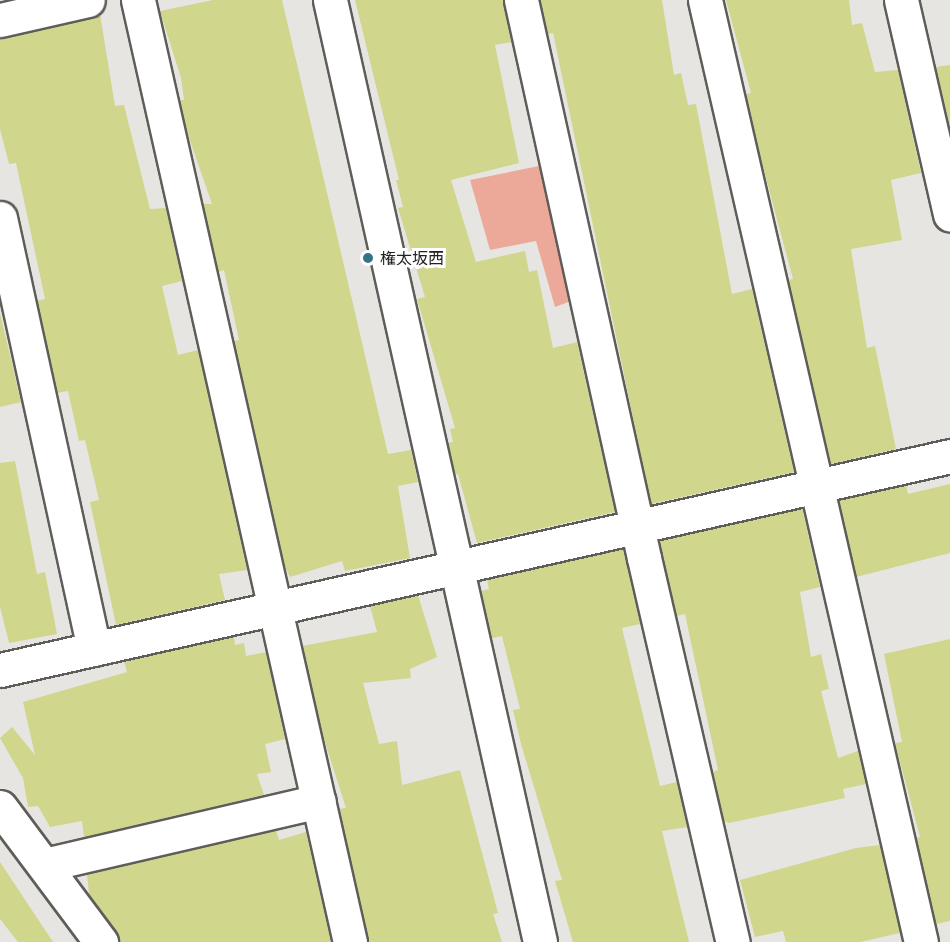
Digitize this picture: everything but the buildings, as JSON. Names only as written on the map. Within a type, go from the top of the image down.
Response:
[{"type":"street","points":[[0,20],[88,0]]},
{"type":"street","points":[[138,0],[350,942]]},
{"type":"street","points":[[330,0],[540,942]]},
{"type":"street","points":[[521,0],[733,942]]},
{"type":"street","points":[[705,0],[921,942]]},
{"type":"street","points":[[901,0],[950,214]]},
{"type":"street","points":[[0,218],[94,649]]},
{"type":"street","points":[[0,670],[950,456]]},
{"type":"street","points":[[44,865],[319,801]]},
{"type":"street","points":[[0,807],[101,942]]},
{"type":"shaded area","points":[[539,166],[571,301],[555,307],[536,241],[490,250],[470,180]]},
{"type":"place","name":"権太坂西","points":[[368,258]]}]
